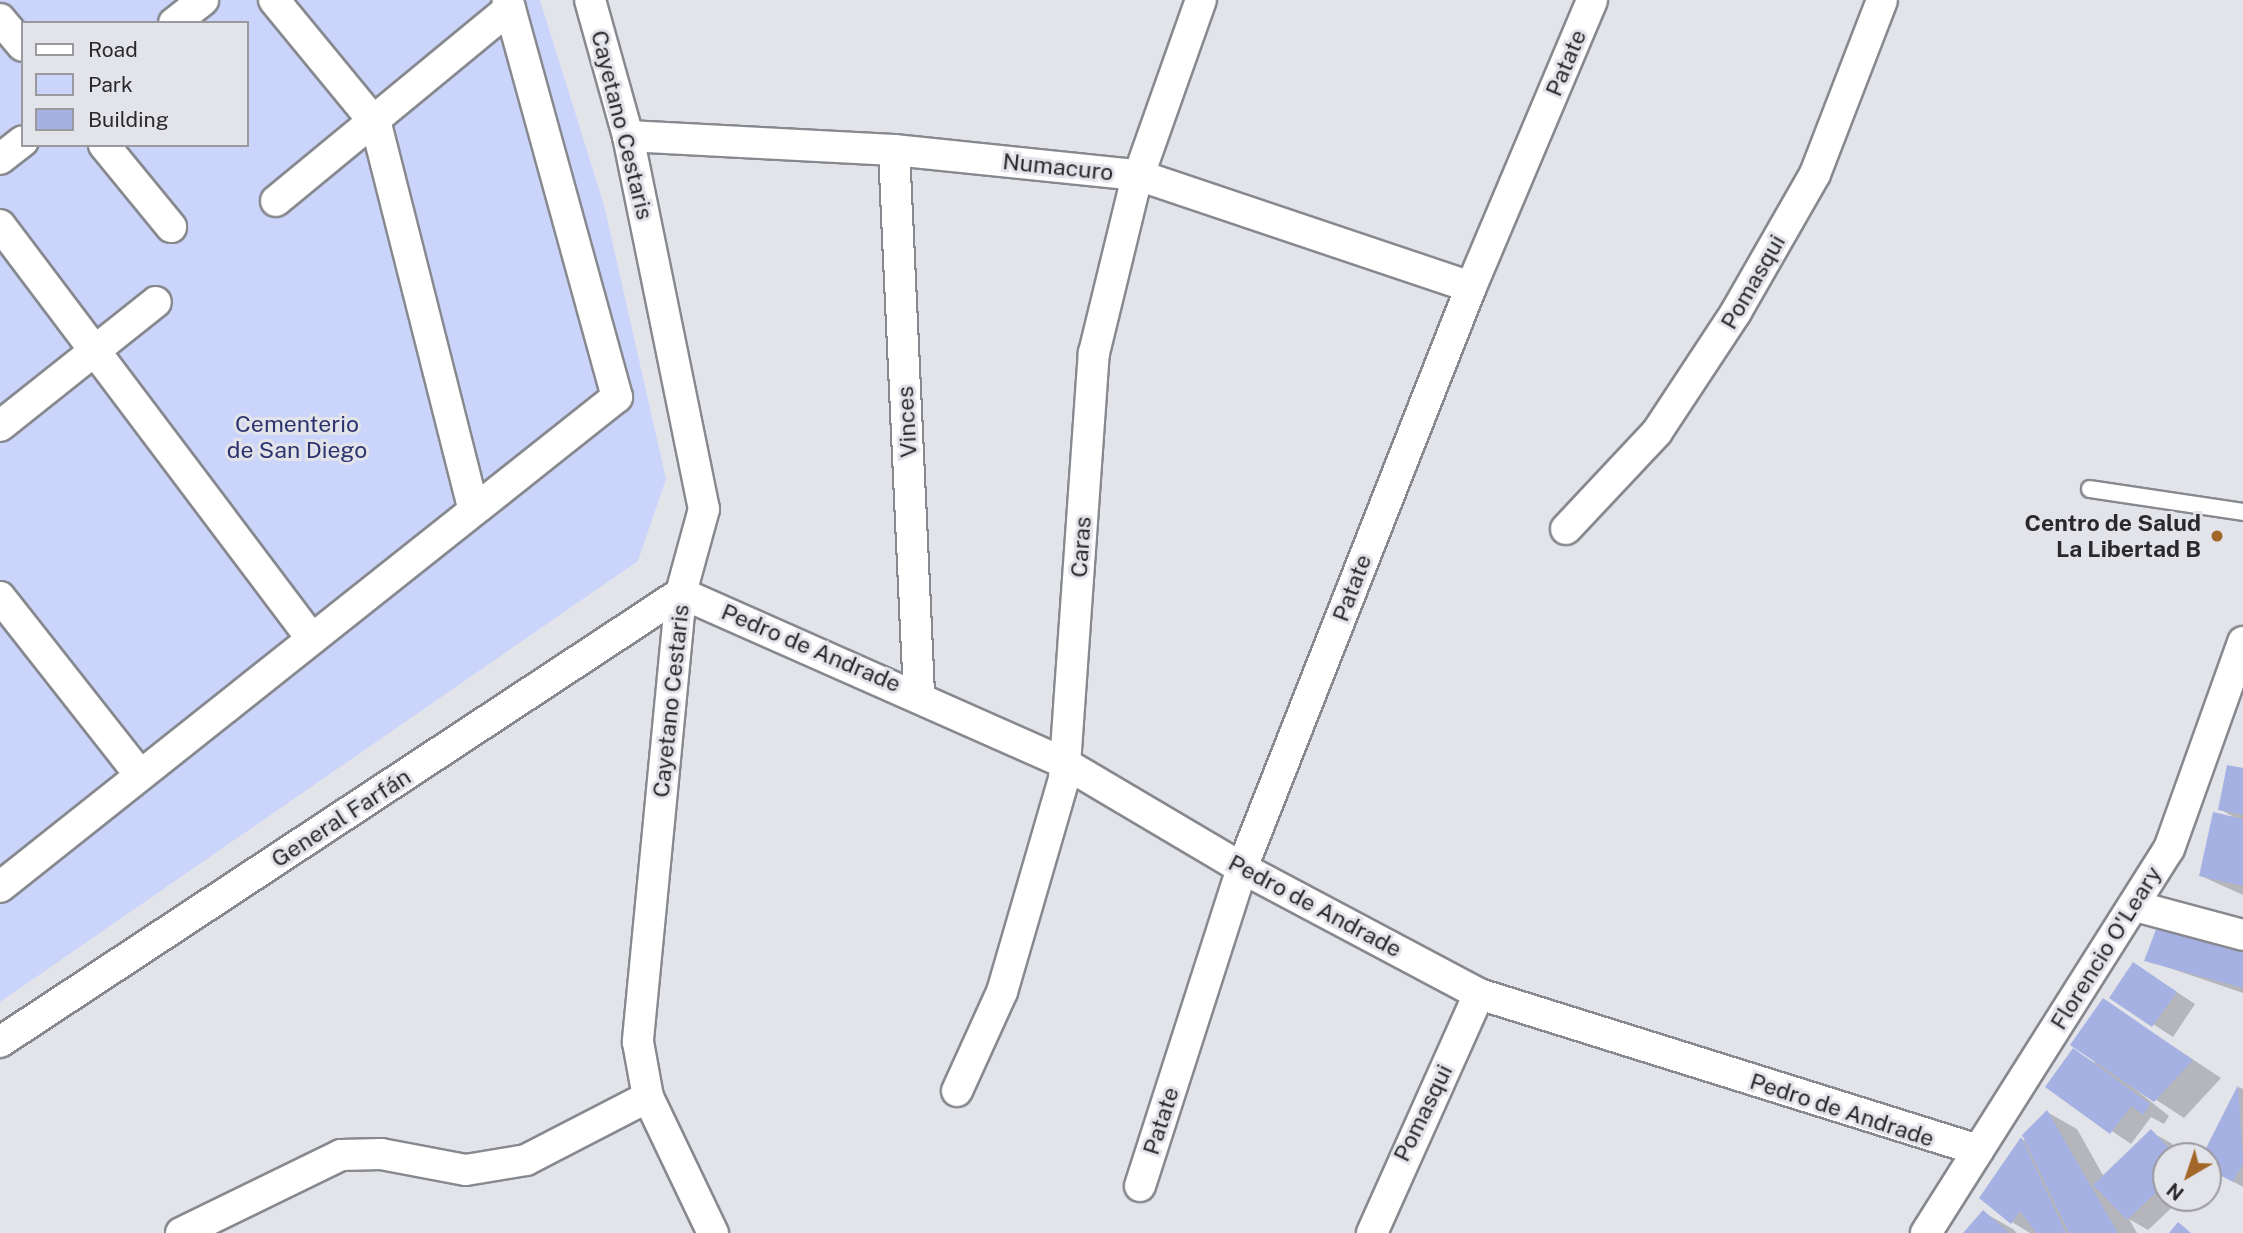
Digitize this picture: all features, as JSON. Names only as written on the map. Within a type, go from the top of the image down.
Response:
[{"type":"street","points":[[177,21],[203,0]]},
{"type":"street","points":[[274,0],[376,124],[474,510]]},
{"type":"street","name":"Cayetano Cestaris","points":[[590,0],[628,136],[704,509],[681,593],[639,1004],[648,1097],[713,1233]]},
{"type":"street","name":"Caras","points":[[957,1091],[1002,992],[1066,764],[1094,353],[1138,175],[1201,0]]},
{"type":"street","name":"Patate","points":[[1140,1186],[1242,868],[1471,287],[1592,0]]},
{"type":"street","name":"Pomasqui","points":[[1566,529],[1657,432],[1737,312],[1815,174],[1882,0]]},
{"type":"street","points":[[0,887],[617,397],[509,4],[376,124],[276,201]]},
{"type":"street","points":[[0,19],[21,44]]},
{"type":"street","name":"Numacuro","points":[[628,136],[894,150],[1138,175],[1471,287]]},
{"type":"street","points":[[0,159],[21,143]]},
{"type":"street","points":[[106,147],[171,227]]},
{"type":"street","name":"Vinces","points":[[894,150],[919,694]]},
{"type":"street","points":[[0,225],[313,639]]},
{"type":"street","points":[[0,426],[156,302]]},
{"type":"street","name":"Pedro de Andrade","points":[[681,593],[919,694],[1066,764],[1242,868],[1479,994],[1978,1150]]},
{"type":"street","name":"General Farfán","points":[[0,1042],[681,593]]},
{"type":"street","points":[[0,597],[140,775]]},
{"type":"street","name":"Florencio O'Leary","points":[[1926,1233],[2169,849],[2243,642]]},
{"type":"street","points":[[2135,906],[2243,935]]},
{"type":"street","name":"Pomasqui","points":[[1372,1233],[1479,994]]},
{"type":"street","points":[[181,1233],[341,1155],[381,1154],[466,1170],[526,1160],[648,1097]]},
{"type":"lane","points":[[2090,489],[2243,512]]},
{"type":"green space","name":"Cementerio de San Diego","points":[[0,0],[540,0],[604,205],[666,479],[638,561],[0,1002]]},
{"type":"building","points":[[2227,765],[2243,768],[2243,815],[2218,810]]},
{"type":"building","points":[[2213,812],[2243,819],[2243,886],[2199,876]]},
{"type":"building","points":[[2158,924],[2243,942],[2243,988],[2144,961]]},
{"type":"building","points":[[2133,962],[2177,992],[2152,1027],[2109,998]]},
{"type":"building","points":[[2103,998],[2193,1060],[2154,1102],[2070,1045]]},
{"type":"building","points":[[2073,1048],[2150,1104],[2143,1115],[2131,1106],[2110,1134],[2045,1087]]},
{"type":"building","points":[[2238,1085],[2243,1163],[2233,1182],[2222,1176],[2222,1142],[2209,1142]]},
{"type":"building","points":[[2047,1110],[2118,1233],[2069,1233],[2022,1135]]},
{"type":"building","points":[[2151,1129],[2163,1142],[2152,1142],[2152,1196],[2127,1220],[2093,1185]]},
{"type":"building","points":[[2021,1137],[2066,1233],[2036,1233],[2020,1211],[2011,1224],[1979,1198]]},
{"type":"building","points":[[1983,1210],[2009,1233],[1963,1233]]},
{"type":"building","points":[[2178,1222],[2191,1233],[2169,1233]]},
{"type":"place","name":"Centro de Salud La Libertad B","points":[[2217,536]]}]
